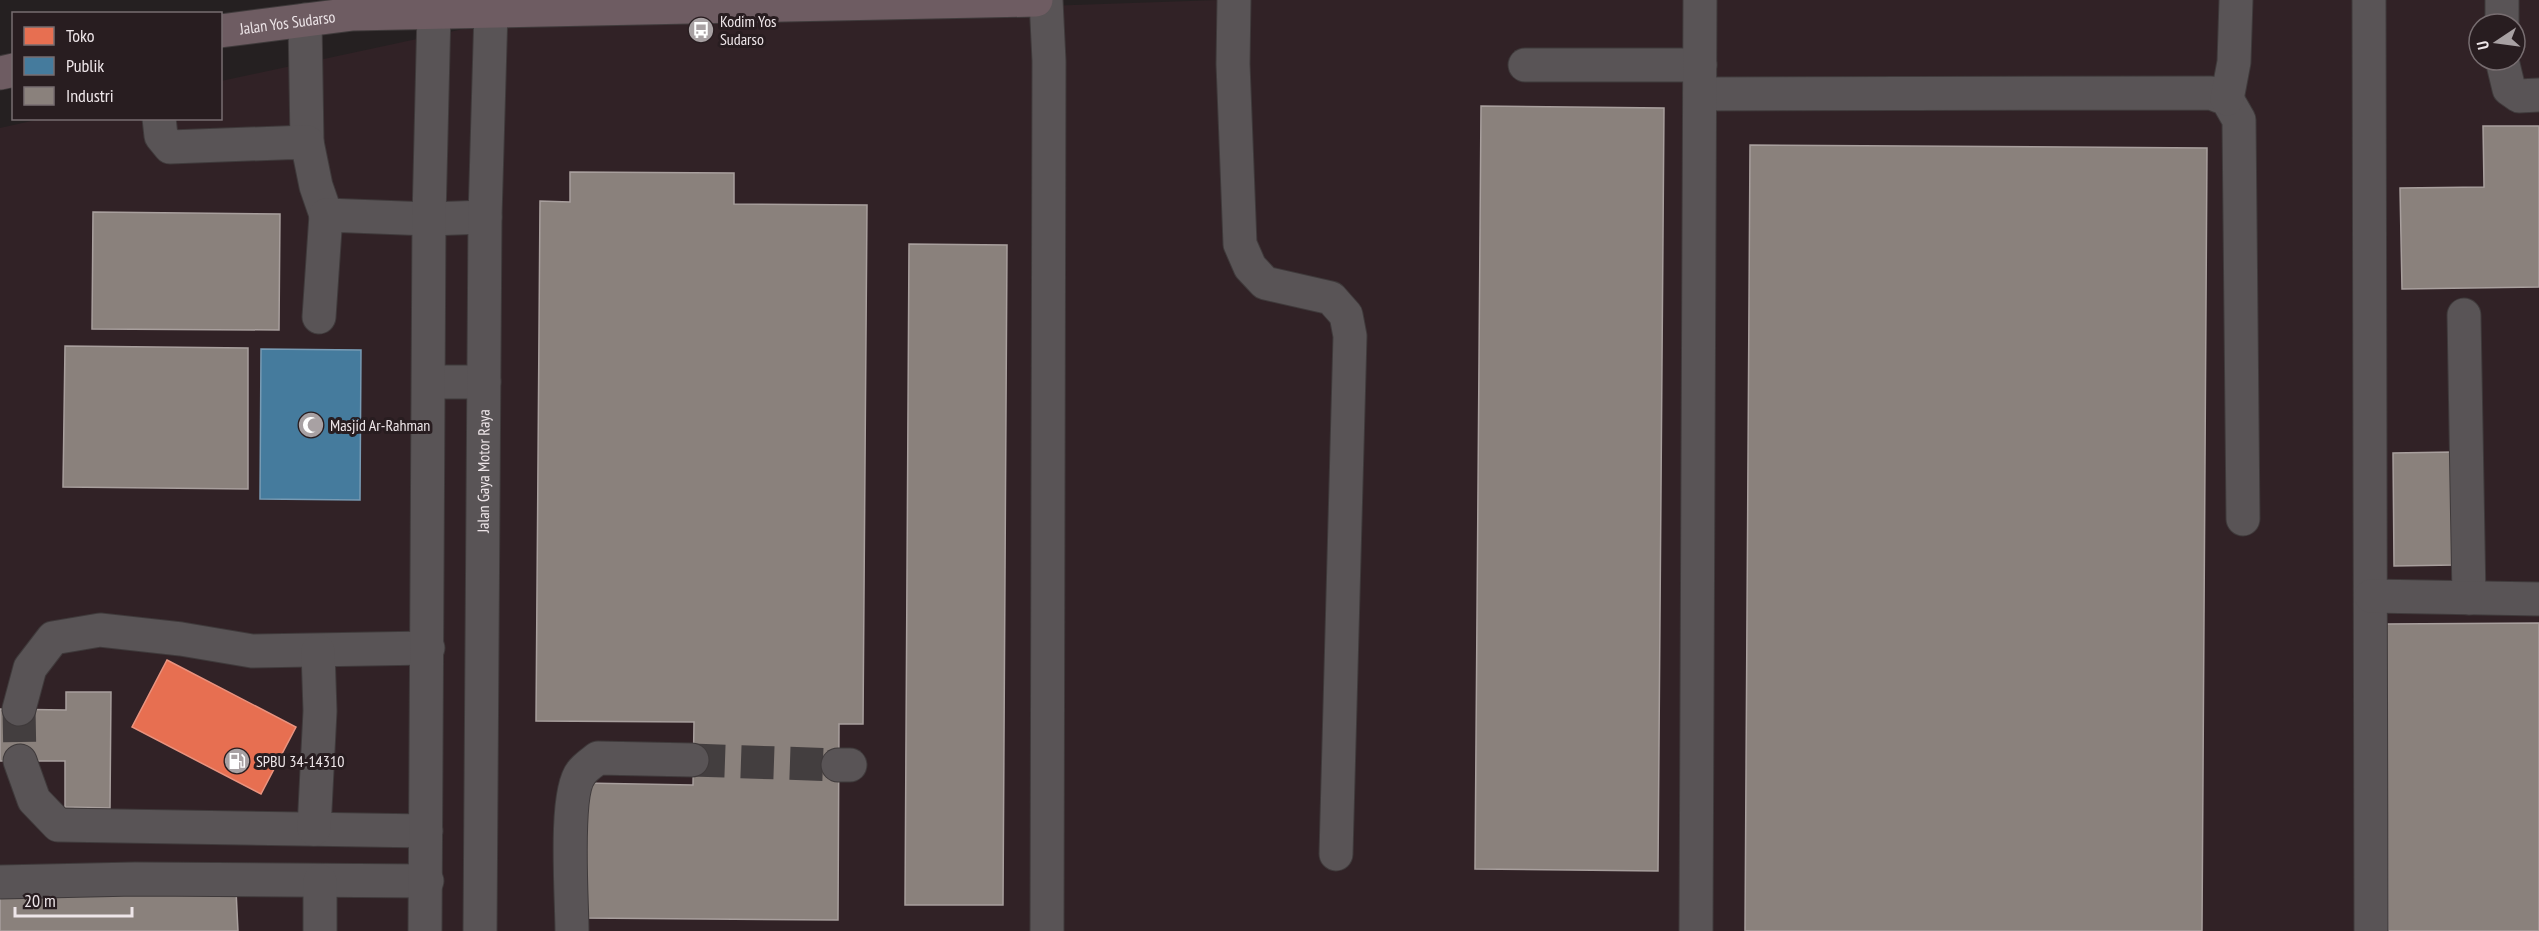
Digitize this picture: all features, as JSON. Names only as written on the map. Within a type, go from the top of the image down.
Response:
[{"type":"highway","name":"Jalan Yos Sudarso","points":[[222,31],[353,14],[1036,0]]},
{"type":"street","points":[[1046,0],[1049,61],[1047,931]]},
{"type":"street","points":[[1234,0],[1233,64],[1240,244],[1250,267],[1264,282],[1331,298],[1346,315],[1350,336],[1336,854]]},
{"type":"street","points":[[1696,931],[1700,0]]},
{"type":"street","points":[[2227,99],[2234,62],[2236,0]]},
{"type":"street","points":[[2369,0],[2371,931]]},
{"type":"street","name":"Jalan Gaya Motor Raya","points":[[480,931],[484,382],[491,10]]},
{"type":"street","points":[[425,931],[429,219],[434,11]]},
{"type":"street","points":[[305,20],[307,142],[315,186],[326,215],[319,317]]},
{"type":"street","points":[[1525,65],[1700,80],[2211,93],[2227,99],[2239,120],[2243,519]]},
{"type":"street","points":[[2505,72],[2509,89],[2519,96],[2539,96]]},
{"type":"street","points":[[159,120],[161,136],[170,147],[307,142]]},
{"type":"street","points":[[326,215],[429,219],[486,217]]},
{"type":"street","points":[[2464,315],[2469,598]]},
{"type":"street","points":[[429,382],[484,382]]},
{"type":"street","points":[[2372,596],[2539,599]]},
{"type":"street","points":[[19,709],[30,668],[53,638],[100,630],[181,639],[252,651],[428,648]]},
{"type":"street","points":[[314,829],[320,711],[318,651]]},
{"type":"street","points":[[572,931],[571,824],[574,793],[580,774],[598,758],[692,760]]},
{"type":"street","points":[[20,761],[34,800],[58,825],[426,831]]},
{"type":"street","points":[[0,882],[135,879],[426,881]]},
{"type":"street","points":[[320,881],[320,931]]},
{"type":"shaded area","points":[[1219,0],[2539,0],[2539,931],[0,931],[0,128],[36,120],[222,120],[222,81],[482,25]]},
{"type":"building: Toko","name":"SPBU 34-14310","points":[[167,660],[296,727],[261,794],[132,727]]},
{"type":"building: Publik","name":"Masjid Ar-Rahman","points":[[261,349],[361,350],[360,500],[260,499]]},
{"type":"building: Industri","points":[[1481,106],[1664,108],[1658,871],[1475,869]]},
{"type":"building: Industri","points":[[2483,126],[2539,126],[2539,287],[2402,289],[2400,188],[2484,187]]},
{"type":"building: Industri","points":[[1750,145],[2207,148],[2202,931],[1745,931]]},
{"type":"building: Industri","points":[[570,172],[734,173],[734,204],[867,205],[863,724],[839,724],[838,920],[583,918],[584,783],[693,785],[694,722],[536,721],[540,201],[570,202]]},
{"type":"building: Industri","points":[[93,212],[280,214],[279,330],[92,329]]},
{"type":"building: Industri","points":[[909,244],[1007,245],[1003,905],[905,905]]},
{"type":"building: Industri","points":[[65,346],[248,348],[248,489],[63,487]]},
{"type":"building: Industri","points":[[2452,452],[2454,565],[2394,566],[2393,453]]},
{"type":"building: Industri","points":[[2539,623],[2539,931],[2388,931],[2386,624]]},
{"type":"building: Industri","points":[[66,692],[111,692],[110,808],[65,807],[65,761],[0,761],[0,709],[66,710]]},
{"type":"building: Industri","points":[[236,890],[238,931],[0,931],[0,896]]},
{"type":"tunnel","points":[[19,709],[20,761]]},
{"type":"tunnel","points":[[692,760],[838,765]]},
{"type":"place","name":"Kodim Yos Sudarso","points":[[701,30]]},
{"type":"place","name":"Masjid Ar-Rahman","points":[[311,425]]},
{"type":"place","name":"SPBU 34-14310","points":[[237,761]]}]
